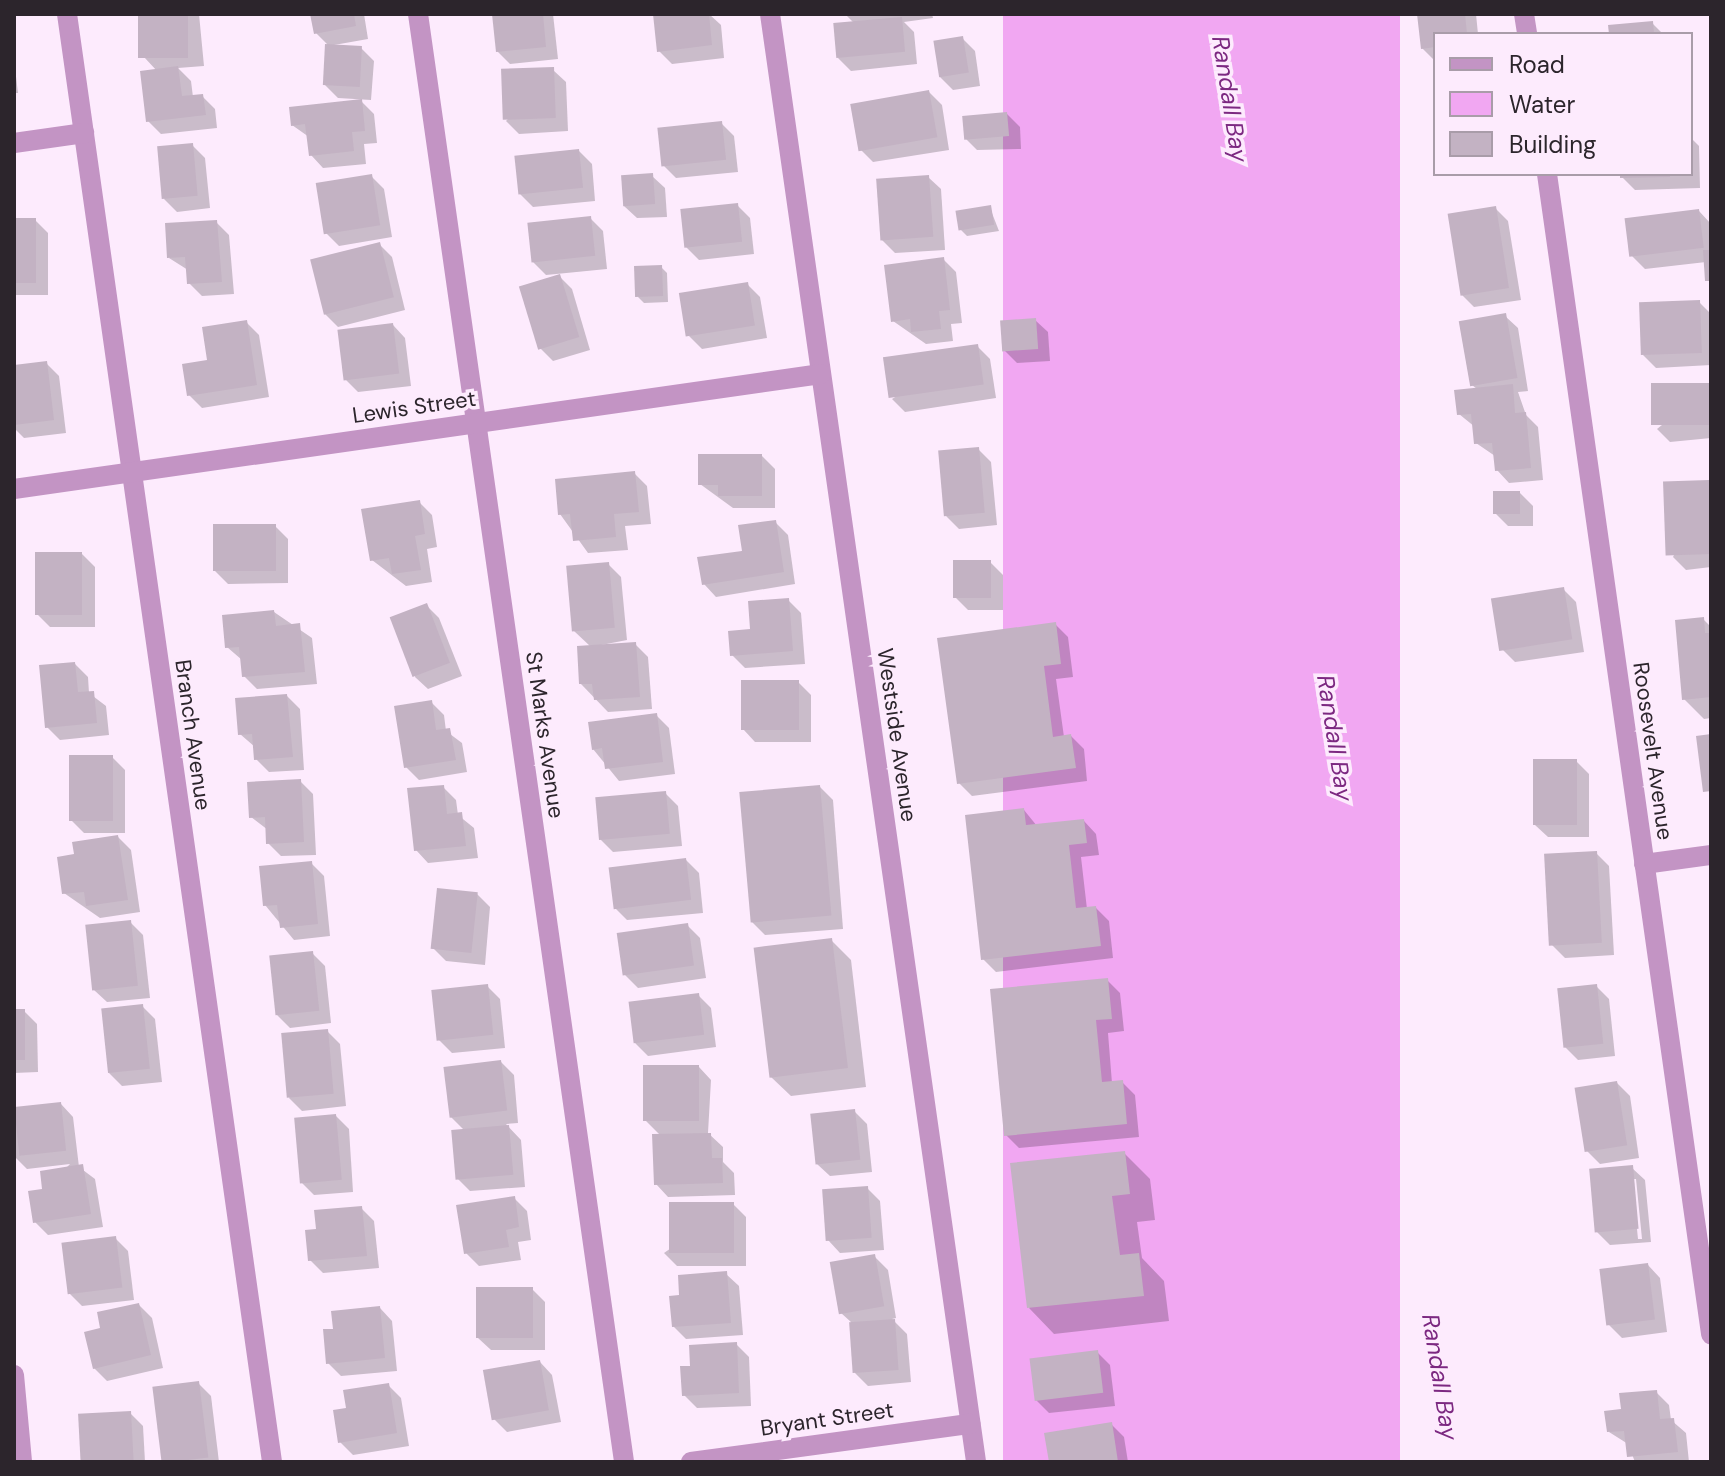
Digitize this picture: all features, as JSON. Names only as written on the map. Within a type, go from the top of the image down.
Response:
[{"type":"street","name":"Branch Avenue","points":[[67,14],[272,1462]]},
{"type":"street","name":"St Marks Avenue","points":[[418,14],[624,1462]]},
{"type":"street","name":"Westside Avenue","points":[[770,14],[976,1462]]},
{"type":"street","points":[[14,143],[84,133]]},
{"type":"street","name":"Roosevelt Avenue","points":[[1547,176],[1711,1334]]},
{"type":"street","name":"Lewis Street","points":[[14,489],[821,374]]},
{"type":"street","points":[[1644,864],[1711,855]]},
{"type":"street","points":[[14,1375],[22,1462]]},
{"type":"street","name":"Bryant Street","points":[[691,1462],[970,1424]]},
{"type":"water","name":"Randall Bay","points":[[1003,14],[1400,14],[1400,1462],[1003,1462]]},
{"type":"building","points":[[138,14],[188,14],[188,58],[138,58]]},
{"type":"building","points":[[310,14],[354,14],[356,26],[314,34]]},
{"type":"building","points":[[492,14],[543,14],[546,47],[496,52]]},
{"type":"building","points":[[653,14],[709,14],[712,45],[657,52]]},
{"type":"building","points":[[1417,14],[1465,14],[1467,32],[1433,32],[1433,47],[1421,49]]},
{"type":"building","points":[[902,17],[905,52],[836,58],[833,23]]},
{"type":"building","points":[[1653,21],[1654,32],[1609,32],[1608,25]]},
{"type":"building","points":[[963,36],[969,73],[939,77],[933,41]]},
{"type":"building","points":[[325,44],[362,46],[360,87],[323,85]]},
{"type":"building","points":[[178,66],[182,96],[203,94],[206,115],[146,122],[140,71]]},
{"type":"building","points":[[554,67],[556,118],[503,120],[501,69]]},
{"type":"building","points":[[929,90],[937,137],[859,151],[850,104]]},
{"type":"building","points":[[362,99],[365,131],[352,132],[354,151],[309,156],[305,124],[291,126],[289,107]]},
{"type":"building","points":[[1007,112],[1009,136],[964,140],[962,116]]},
{"type":"building","points":[[722,121],[726,160],[661,167],[657,128]]},
{"type":"building","points":[[193,143],[198,196],[162,199],[157,146]]},
{"type":"building","points":[[579,149],[583,188],[518,195],[514,156]]},
{"type":"building","points":[[653,173],[655,204],[623,206],[621,175]]},
{"type":"building","points":[[372,174],[380,225],[324,234],[316,183]]},
{"type":"building","points":[[929,175],[933,237],[880,241],[876,179]]},
{"type":"building","points":[[1620,176],[1670,176],[1670,177]]},
{"type":"building","points":[[738,203],[742,242],[684,248],[680,209]]},
{"type":"building","points":[[991,205],[994,225],[959,230],[955,211]]},
{"type":"building","points":[[1496,206],[1509,288],[1461,296],[1448,214]]},
{"type":"building","points":[[1699,209],[1704,248],[1629,257],[1625,218]]},
{"type":"building","points":[[591,216],[595,256],[532,262],[527,223]]},
{"type":"building","points":[[14,218],[36,218],[36,283],[14,283]]},
{"type":"building","points":[[217,220],[222,282],[187,284],[185,257],[167,258],[165,223]]},
{"type":"building","points":[[380,242],[394,297],[324,315],[310,259]]},
{"type":"building","points":[[1703,250],[1711,250],[1711,281],[1705,281]]},
{"type":"building","points":[[944,257],[950,310],[939,311],[941,329],[911,332],[910,319],[891,322],[884,265]]},
{"type":"building","points":[[662,265],[663,296],[635,297],[634,266]]},
{"type":"building","points":[[560,274],[579,337],[538,350],[519,287]]},
{"type":"building","points":[[748,282],[755,325],[686,336],[679,293]]},
{"type":"building","points":[[1700,300],[1702,353],[1641,355],[1639,302]]},
{"type":"building","points":[[1506,313],[1517,378],[1470,386],[1459,321]]},
{"type":"building","points":[[1036,318],[1038,349],[1002,351],[1000,321]]},
{"type":"building","points":[[247,320],[257,385],[187,396],[182,364],[207,360],[202,327]]},
{"type":"building","points":[[393,323],[399,374],[344,380],[337,330]]},
{"type":"building","points":[[978,344],[984,385],[889,398],[883,357]]},
{"type":"building","points":[[47,361],[54,420],[14,425],[14,365]]},
{"type":"building","points":[[1651,383],[1711,383],[1711,425],[1651,425]]},
{"type":"building","points":[[1513,384],[1515,413],[1526,412],[1531,468],[1495,471],[1492,443],[1474,444],[1471,414],[1457,415],[1454,390]]},
{"type":"building","points":[[979,447],[985,513],[944,516],[938,451]]},
{"type":"building","points":[[698,454],[762,454],[762,496],[718,496],[718,485],[698,485]]},
{"type":"building","points":[[635,471],[639,512],[614,514],[616,537],[573,541],[570,514],[558,515],[555,479]]},
{"type":"building","points":[[1709,480],[1711,554],[1666,556],[1663,482]]},
{"type":"building","points":[[1493,491],[1520,491],[1520,514],[1493,514]]},
{"type":"building","points":[[420,500],[425,534],[415,536],[421,570],[392,574],[389,558],[370,561],[361,509]]},
{"type":"building","points":[[776,520],[784,572],[702,585],[697,557],[742,551],[738,525]]},
{"type":"building","points":[[213,524],[276,524],[276,571],[213,571]]},
{"type":"building","points":[[35,552],[82,552],[82,615],[35,615]]},
{"type":"building","points":[[953,560],[991,560],[991,598],[953,598]]},
{"type":"building","points":[[609,562],[615,628],[572,631],[566,566]]},
{"type":"building","points":[[1564,587],[1572,639],[1499,651],[1491,599]]},
{"type":"building","points":[[789,598],[793,651],[730,656],[728,631],[750,629],[748,601]]},
{"type":"building","points":[[427,603],[450,663],[413,677],[390,617]]},
{"type":"building","points":[[274,610],[276,626],[300,623],[305,672],[242,677],[239,647],[225,648],[222,615]]},
{"type":"building","points":[[1704,617],[1705,633],[1711,633],[1711,697],[1682,700],[1675,620]]},
{"type":"building","points":[[1056,622],[1061,664],[1044,666],[1053,737],[1071,734],[1076,768],[957,784],[937,638]]},
{"type":"building","points":[[636,642],[640,697],[594,700],[592,684],[579,684],[577,646]]},
{"type":"building","points":[[75,662],[78,692],[94,691],[97,723],[45,728],[39,665]]},
{"type":"building","points":[[741,680],[799,680],[799,730],[741,730]]},
{"type":"building","points":[[287,694],[293,757],[254,760],[252,734],[238,735],[235,698]]},
{"type":"building","points":[[432,700],[436,730],[450,728],[456,760],[404,768],[394,706]]},
{"type":"building","points":[[657,713],[663,762],[605,769],[602,748],[592,750],[588,722]]},
{"type":"building","points":[[1711,734],[1711,791],[1703,792],[1696,736]]},
{"type":"building","points":[[69,755],[113,755],[113,821],[69,821]]},
{"type":"building","points":[[1533,759],[1577,759],[1577,825],[1533,825]]},
{"type":"building","points":[[301,779],[304,842],[266,844],[265,817],[249,818],[247,782]]},
{"type":"building","points":[[444,785],[447,814],[462,812],[466,846],[414,851],[407,788]]},
{"type":"building","points":[[820,785],[831,916],[751,923],[739,792]]},
{"type":"building","points":[[666,791],[670,834],[599,840],[595,797]]},
{"type":"building","points":[[1024,808],[1026,825],[1084,819],[1087,843],[1069,845],[1076,908],[1096,906],[1101,946],[981,960],[965,815]]},
{"type":"building","points":[[118,835],[128,900],[86,906],[84,892],[62,894],[57,857],[74,854],[72,842]]},
{"type":"building","points":[[1597,851],[1602,943],[1549,946],[1544,854]]},
{"type":"building","points":[[686,858],[691,900],[614,909],[609,868]]},
{"type":"building","points":[[312,861],[318,924],[280,928],[277,905],[263,906],[259,866]]},
{"type":"building","points":[[437,888],[478,892],[471,953],[431,949]]},
{"type":"building","points":[[131,920],[138,986],[92,990],[85,925]]},
{"type":"building","points":[[688,923],[694,966],[623,976],[617,933]]},
{"type":"building","points":[[832,938],[848,1068],[770,1078],[754,948]]},
{"type":"building","points":[[313,951],[319,1011],[276,1015],[269,956]]},
{"type":"building","points":[[1108,978],[1112,1019],[1096,1020],[1102,1082],[1123,1080],[1127,1124],[1004,1136],[990,989]]},
{"type":"building","points":[[488,984],[493,1035],[437,1041],[431,990]]},
{"type":"building","points":[[1597,984],[1603,1044],[1563,1048],[1557,988]]},
{"type":"building","points":[[699,993],[704,1035],[634,1043],[629,1002]]},
{"type":"building","points":[[143,1004],[150,1069],[108,1073],[101,1008]]},
{"type":"building","points":[[14,1009],[25,1009],[25,1060],[14,1060]]},
{"type":"building","points":[[328,1029],[334,1094],[287,1098],[281,1033]]},
{"type":"building","points":[[501,1060],[507,1111],[450,1118],[443,1067]]},
{"type":"building","points":[[643,1065],[699,1065],[699,1121],[643,1121]]},
{"type":"building","points":[[1617,1081],[1627,1145],[1585,1152],[1575,1088]]},
{"type":"building","points":[[61,1102],[66,1151],[19,1156],[14,1107]]},
{"type":"building","points":[[855,1109],[860,1160],[816,1164],[810,1114]]},
{"type":"building","points":[[336,1114],[342,1180],[300,1183],[294,1118]]},
{"type":"building","points":[[509,1125],[513,1175],[456,1180],[451,1130]]},
{"type":"building","points":[[711,1133],[712,1158],[722,1158],[723,1183],[654,1185],[652,1134]]},
{"type":"building","points":[[1125,1151],[1130,1194],[1112,1196],[1120,1255],[1139,1253],[1144,1296],[1027,1308],[1010,1163]]},
{"type":"building","points":[[83,1164],[91,1214],[33,1223],[28,1191],[42,1189],[40,1171]]},
{"type":"building","points":[[1633,1165],[1639,1229],[1595,1233],[1589,1169]]},
{"type":"building","points":[[868,1186],[872,1238],[826,1241],[822,1189]]},
{"type":"building","points":[[515,1196],[519,1227],[506,1230],[509,1247],[464,1254],[456,1205]]},
{"type":"building","points":[[669,1202],[734,1202],[734,1253],[669,1253]]},
{"type":"building","points":[[362,1206],[367,1256],[308,1261],[305,1230],[316,1229],[314,1210]]},
{"type":"building","points":[[116,1236],[122,1288],[68,1294],[61,1243]]},
{"type":"building","points":[[875,1254],[884,1306],[839,1314],[830,1262]]},
{"type":"building","points":[[1648,1263],[1655,1320],[1606,1326],[1599,1269]]},
{"type":"building","points":[[727,1271],[731,1323],[672,1327],[669,1296],[679,1295],[678,1275]]},
{"type":"building","points":[[476,1287],[533,1287],[533,1338],[476,1338]]},
{"type":"building","points":[[139,1303],[151,1355],[93,1369],[84,1332],[100,1328],[97,1312]]},
{"type":"building","points":[[380,1306],[385,1358],[326,1364],[323,1329],[333,1329],[331,1311]]},
{"type":"building","points":[[895,1319],[899,1370],[853,1373],[849,1322]]},
{"type":"building","points":[[737,1342],[739,1393],[682,1396],[680,1366],[690,1366],[689,1345]]},
{"type":"building","points":[[1098,1350],[1103,1393],[1035,1401],[1030,1358]]},
{"type":"building","points":[[540,1360],[549,1410],[492,1420],[483,1370]]},
{"type":"building","points":[[199,1381],[208,1457],[162,1462],[152,1387]]},
{"type":"building","points":[[389,1383],[397,1433],[338,1443],[333,1410],[346,1408],[343,1390]]},
{"type":"building","points":[[1657,1390],[1660,1419],[1674,1418],[1678,1452],[1627,1457],[1624,1431],[1607,1432],[1604,1411],[1621,1409],[1619,1393]]},
{"type":"building","points":[[131,1411],[134,1462],[81,1462],[78,1414]]},
{"type":"building","points":[[1112,1422],[1118,1462],[1049,1462],[1044,1433]]}]
